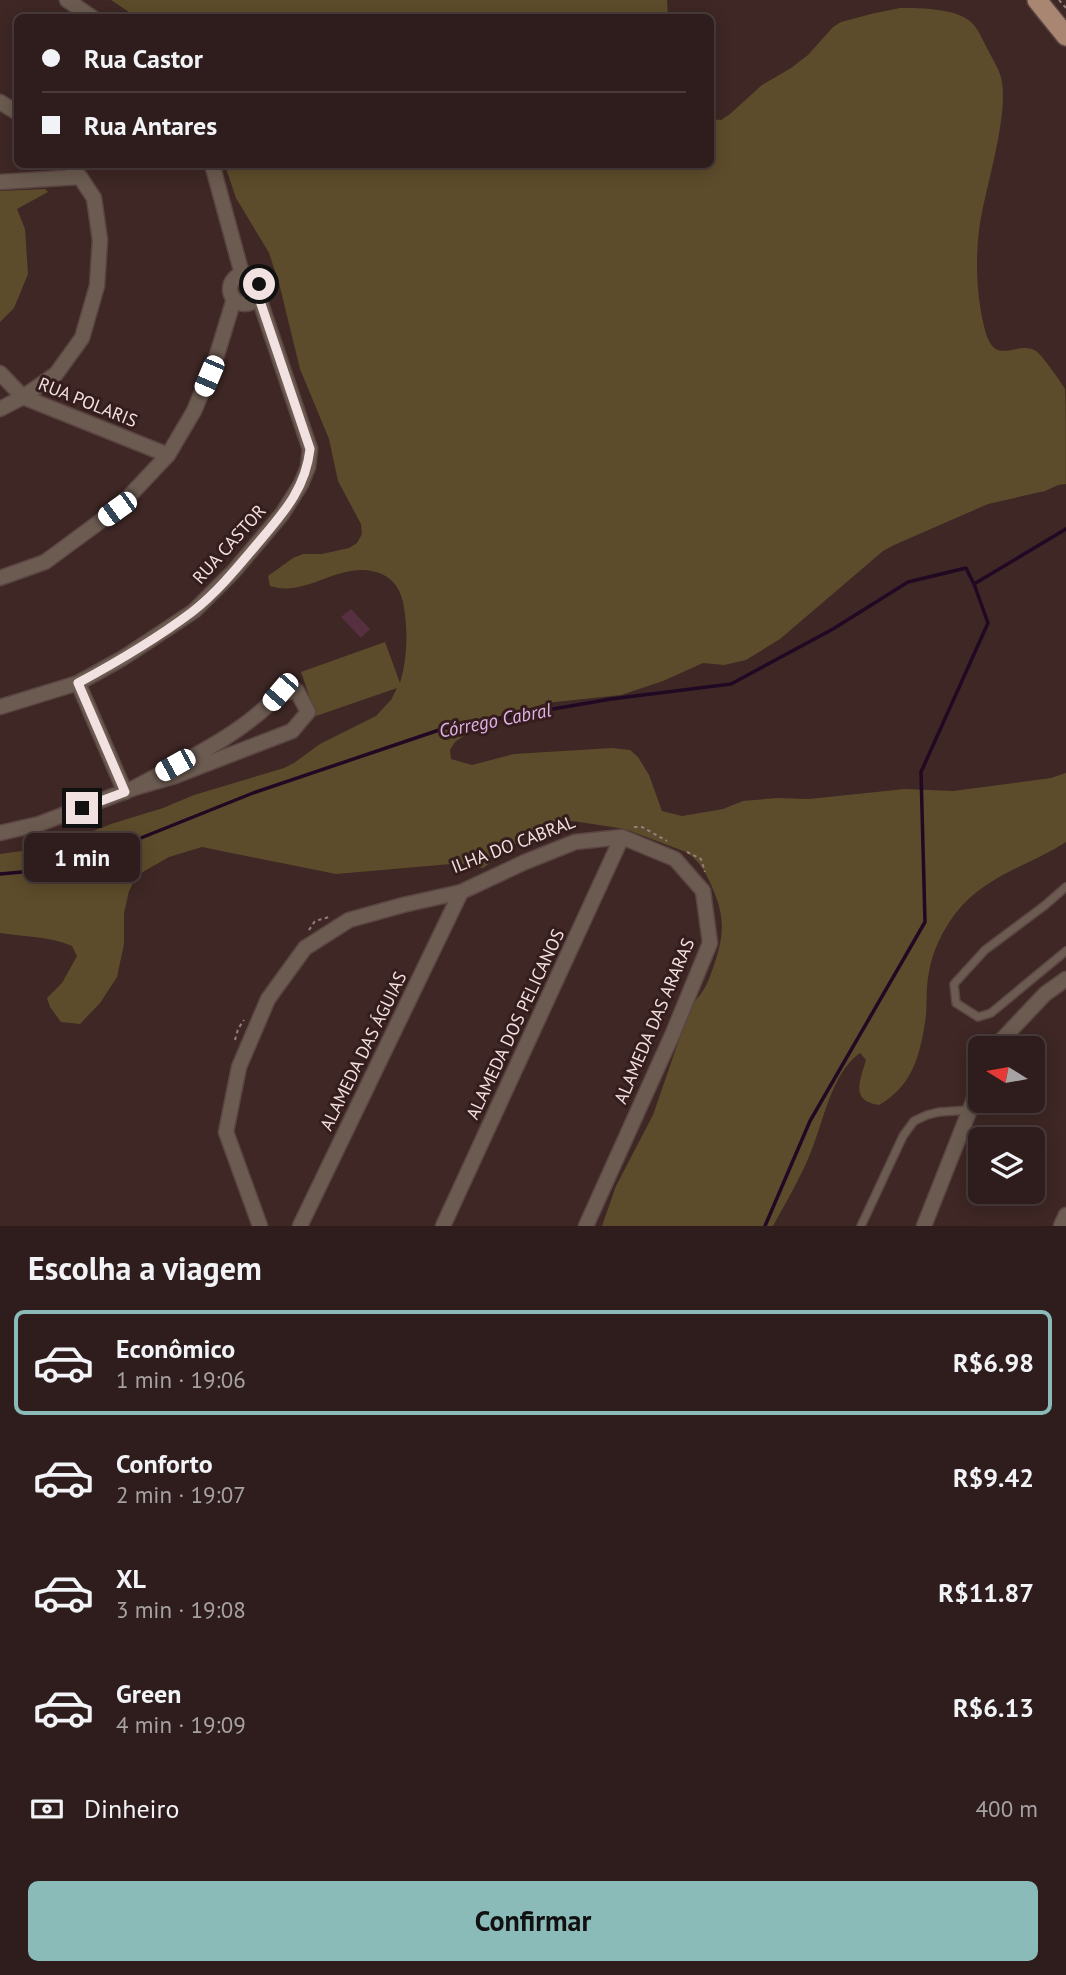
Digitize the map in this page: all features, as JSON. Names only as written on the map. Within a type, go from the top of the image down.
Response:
[{"type":"main road","points":[[1037,0],[1066,36]]},
{"type":"street","points":[[67,0],[87,14]]},
{"type":"street","points":[[0,409],[56,374],[82,338],[97,286],[100,240],[94,198],[72,168]]},
{"type":"street","points":[[213,168],[242,274]]},
{"type":"street","points":[[0,182],[80,177]]},
{"type":"street","points":[[247,274],[257,280],[260,290],[258,295],[250,303],[244,304],[234,299],[230,292],[231,284],[235,278],[247,274]]},
{"type":"street","name":"RUA CASTOR","points":[[0,707],[78,683],[123,658],[194,611],[234,571],[282,514],[301,484],[308,467],[310,449],[258,295]]},
{"type":"street","points":[[0,578],[45,562],[117,509],[168,455],[194,411],[216,358],[234,299]]},
{"type":"street","name":"RUA POLARIS","points":[[0,373],[23,397],[168,455]]},
{"type":"street","points":[[78,683],[130,790]]},
{"type":"street","points":[[0,833],[39,824],[176,776],[292,731],[308,712],[297,691],[280,692],[264,711],[237,730],[130,790]]},
{"type":"street","name":"ALAMEDA DAS ARARAS","points":[[260,1226],[226,1132],[239,1067],[268,999],[304,948],[349,920],[461,892],[575,842],[625,832],[675,859],[703,891],[710,943],[673,1033],[586,1226]]},
{"type":"street","name":"ALAMEDA DOS PELICANOS","points":[[443,1226],[625,832]]},
{"type":"street","name":"ALAMEDA DAS ÁGUIAS","points":[[300,1226],[461,892]]},
{"type":"street","points":[[1005,1036],[1045,994],[1066,979]]},
{"type":"street","points":[[924,1226],[969,1113]]},
{"type":"street","points":[[1061,1226],[1066,1215]]},
{"type":"lane","points":[[1066,887],[985,950],[954,984],[956,1003],[978,1017],[991,1013],[1066,951]]},
{"type":"lane","points":[[861,1226],[903,1136],[914,1121],[939,1112],[968,1110]]},
{"type":"path","points":[[1059,0],[1066,8]]},
{"type":"path","points":[[625,832],[642,827],[665,840]]},
{"type":"path","points":[[677,846],[701,859],[705,872]]},
{"type":"path","points":[[307,932],[315,921],[328,917]]},
{"type":"path","points":[[235,1041],[238,1029],[246,1018]]},
{"type":"shaded area","points":[[111,0],[667,0],[668,14],[132,14]]},
{"type":"shaded area","points":[[900,8],[918,8],[957,14],[972,23],[979,32],[1000,74],[1003,89],[1000,128],[978,243],[980,306],[989,342],[995,348],[1001,351],[1029,348],[1036,351],[1065,389],[1066,484],[988,504],[883,551],[780,639],[746,660],[724,665],[703,663],[663,681],[621,695],[546,703],[474,729],[455,742],[450,750],[451,759],[472,765],[514,754],[612,748],[630,750],[638,757],[649,775],[662,811],[682,816],[723,809],[743,801],[809,799],[905,789],[953,791],[1051,778],[1066,773],[1066,842],[980,890],[955,914],[942,934],[930,964],[926,1015],[918,1054],[900,1088],[879,1105],[870,1103],[864,1099],[859,1089],[866,1060],[860,1053],[850,1062],[834,1087],[808,1159],[773,1226],[602,1226],[616,1186],[653,1115],[691,1005],[709,979],[717,957],[722,928],[717,898],[699,863],[686,852],[625,829],[573,821],[534,831],[483,868],[451,864],[336,874],[202,847],[169,857],[141,873],[129,891],[124,913],[124,944],[117,977],[100,1003],[80,1024],[61,1022],[47,998],[62,983],[77,956],[72,946],[63,943],[0,933],[0,854],[29,850],[78,837],[194,795],[284,768],[320,744],[376,716],[391,700],[397,688],[316,716],[301,672],[385,642],[400,683],[405,663],[406,622],[403,602],[391,579],[376,572],[362,570],[349,571],[297,587],[270,586],[268,576],[293,558],[303,554],[322,554],[349,548],[357,543],[362,534],[361,524],[338,481],[329,439],[300,369],[269,253],[236,198],[226,168],[714,168],[714,119],[721,120],[730,114],[762,85],[808,55],[833,27],[841,22]]},
{"type":"shaded area","points":[[45,189],[48,192],[17,209],[25,229],[28,274],[14,308],[0,322],[0,191]]},
{"type":"building","points":[[351,609],[370,629],[361,638],[341,617]]},
{"type":"waterway","name":"Córrego Cabral","points":[[0,874],[66,868],[253,793],[448,727],[611,699],[731,684],[833,629],[908,582],[966,568],[974,584],[1066,529]]},
{"type":"waterway","name":"Córrego Cabral","points":[[765,1226],[810,1121],[925,922],[921,772],[988,623],[974,584]]},
{"type":"route","points":[[82,808],[125,792],[78,683],[123,658],[194,611],[234,571],[282,514],[301,484],[308,467],[310,449],[258,295],[259,284]]}]
